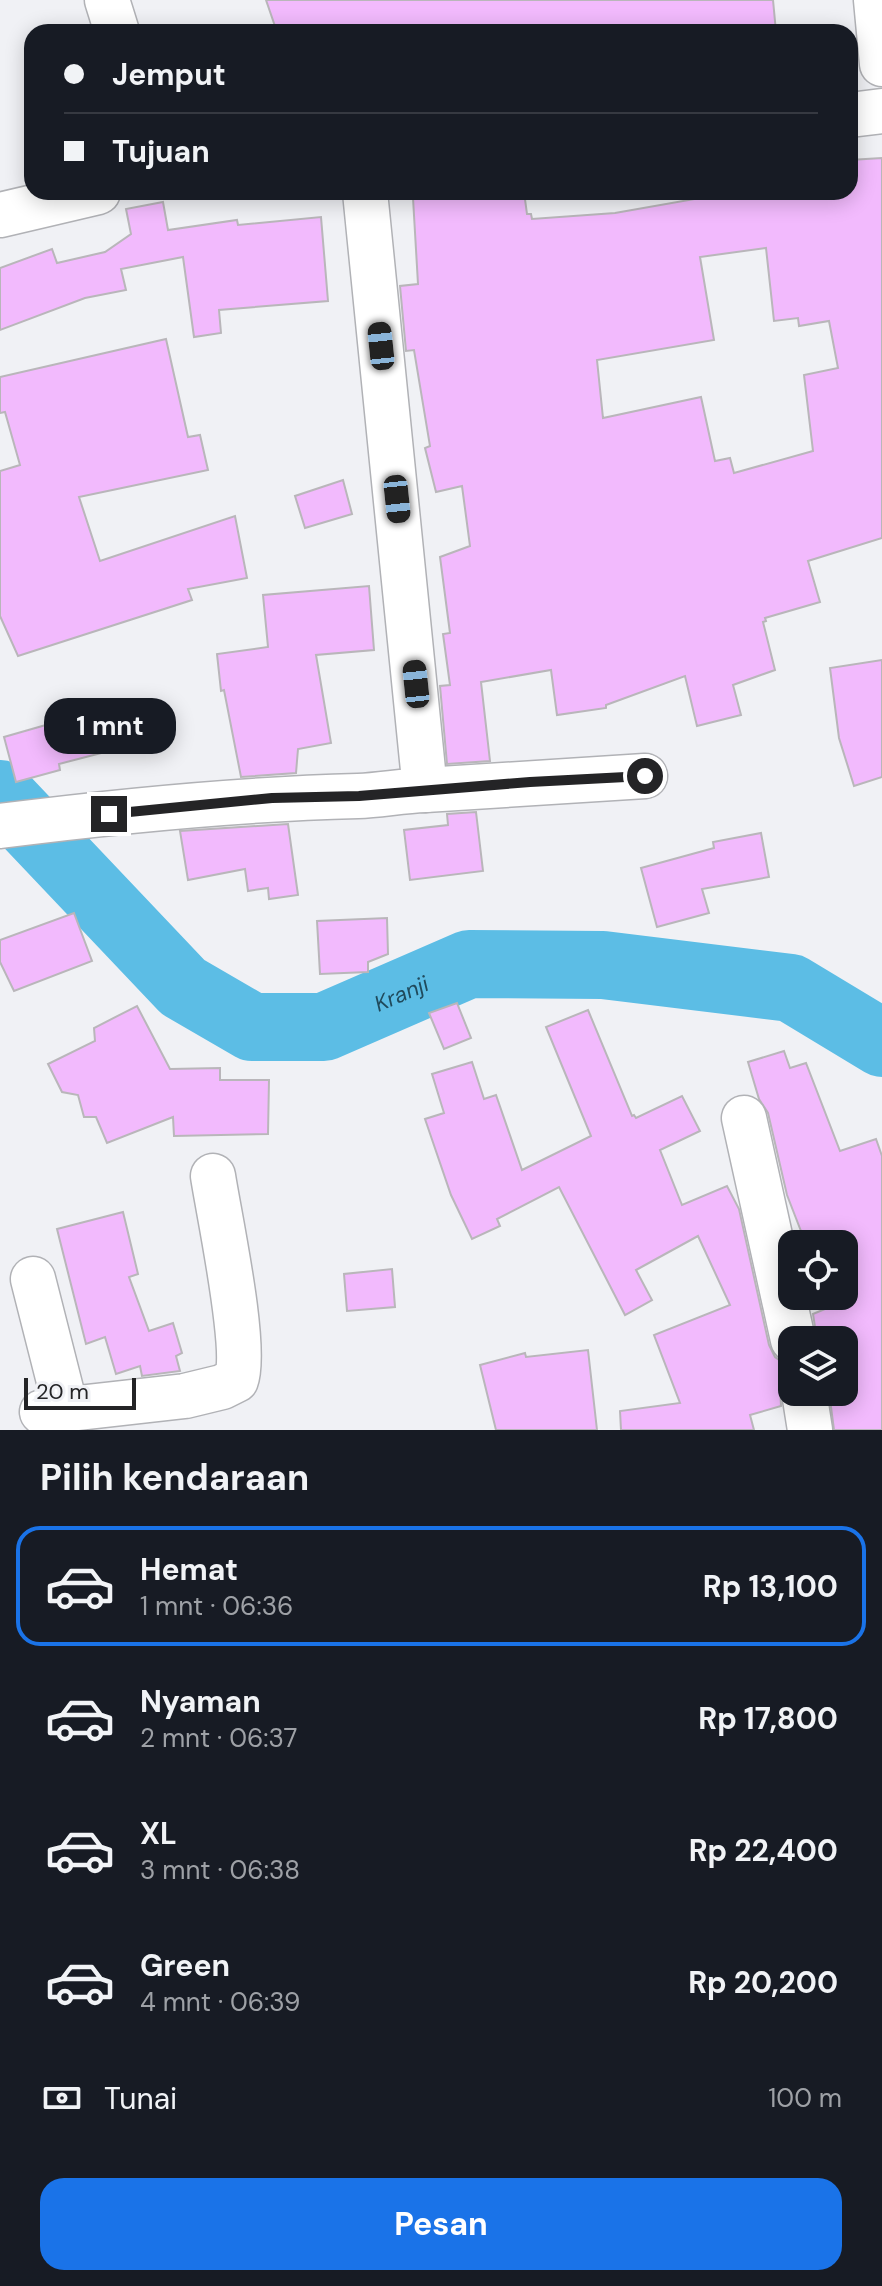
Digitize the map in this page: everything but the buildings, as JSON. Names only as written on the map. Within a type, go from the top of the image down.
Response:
[{"type":"street","points":[[107,0],[114,24]]},
{"type":"street","points":[[876,0],[882,64]]},
{"type":"street","points":[[858,114],[882,111]]},
{"type":"street","points":[[0,215],[64,200]]},
{"type":"street","points":[[366,200],[425,790]]},
{"type":"street","points":[[0,826],[272,798],[359,796],[645,776]]},
{"type":"street","points":[[744,1118],[790,1326]]},
{"type":"street","points":[[33,1279],[73,1414],[185,1396],[222,1387],[236,1380],[238,1342],[213,1176]]},
{"type":"street","points":[[806,1406],[810,1430]]},
{"type":"waterway","name":"Kranji","points":[[0,794],[183,987],[252,1027],[324,1027],[469,964],[603,965],[791,988],[882,1043]]},
{"type":"route","points":[[109,814],[272,798],[359,796],[645,776]]}]
